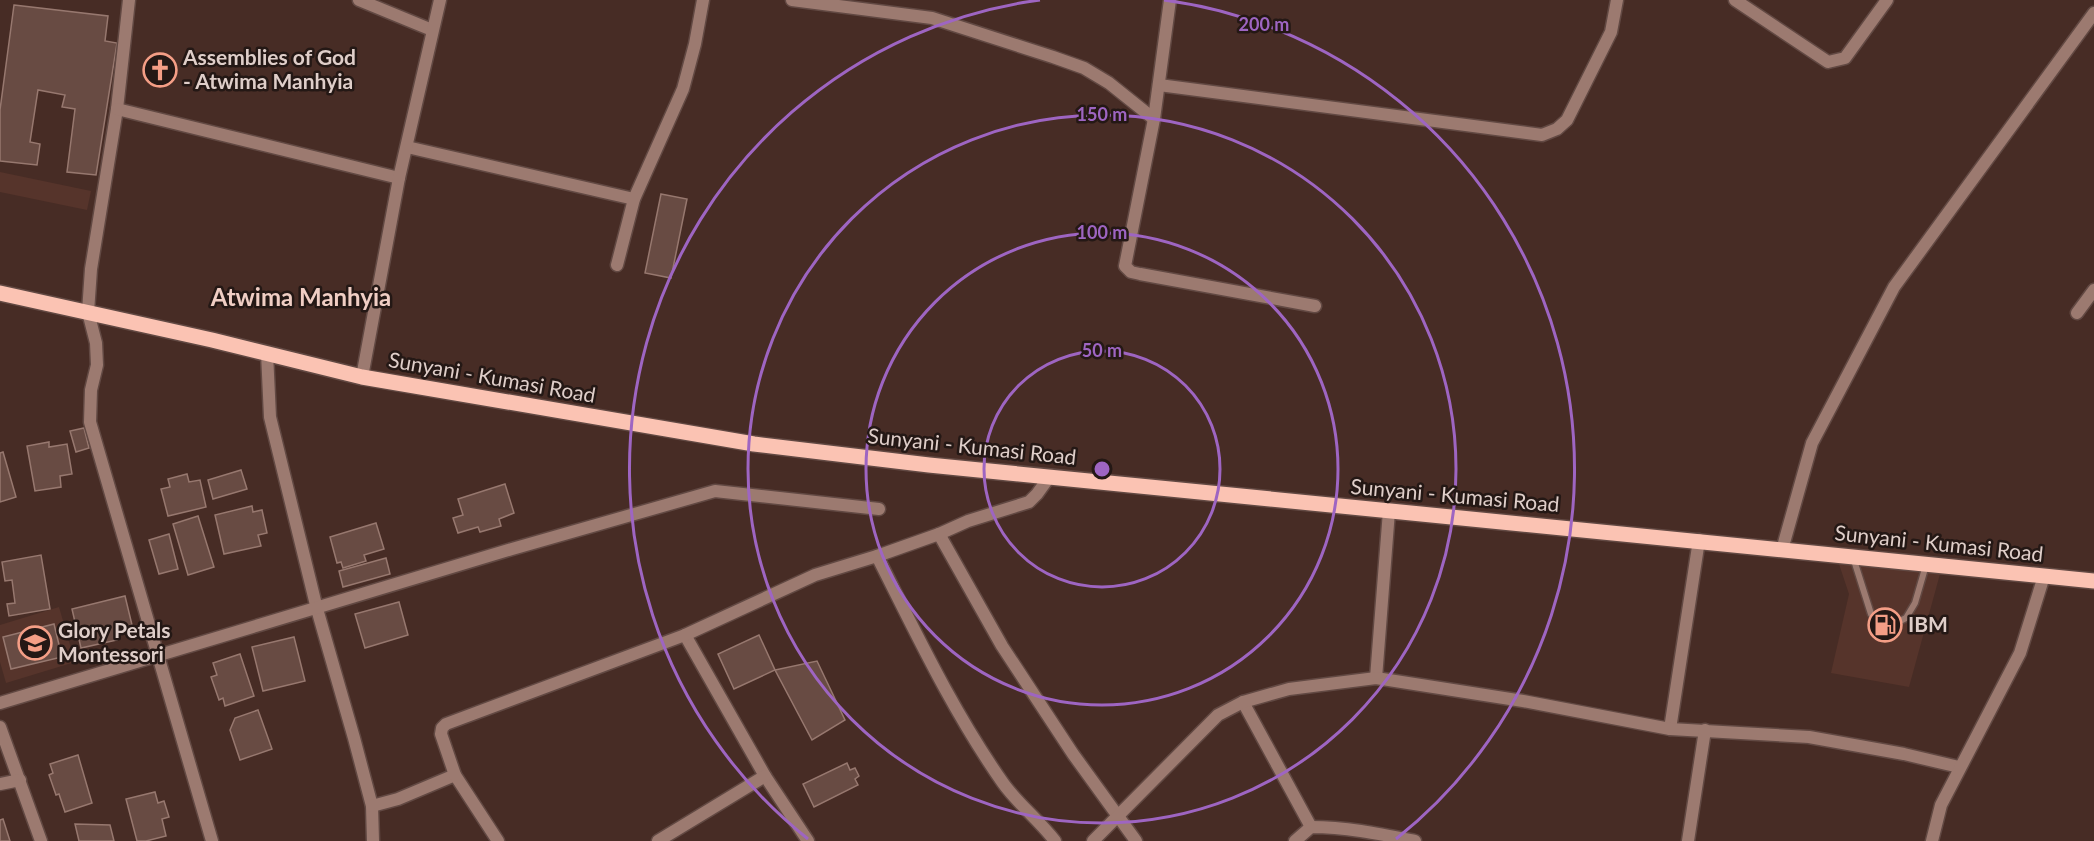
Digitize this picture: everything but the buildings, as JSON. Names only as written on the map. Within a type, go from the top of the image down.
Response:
[{"type":"main road","name":"Sunyani - Kumasi Road","points":[[0,293],[267,353],[362,377],[754,444],[929,465],[2094,581]]},
{"type":"street","points":[[129,0],[117,109],[91,269],[88,312],[96,343],[97,365],[91,390],[90,422],[212,841]]},
{"type":"street","points":[[359,0],[432,30]]},
{"type":"street","points":[[362,377],[399,178],[440,0]]},
{"type":"street","points":[[617,265],[634,199],[683,89],[695,44],[703,0]]},
{"type":"street","points":[[792,0],[932,18],[1053,57],[1084,68],[1109,83],[1154,119]]},
{"type":"street","points":[[1170,0],[1154,119],[1125,266],[1131,272],[1140,274],[1315,306]]},
{"type":"street","points":[[1159,85],[1542,135],[1557,129],[1568,120],[1611,32],[1617,0]]},
{"type":"street","points":[[1735,0],[1828,62],[1845,58],[1887,0]]},
{"type":"street","points":[[1782,550],[1812,443],[1894,287],[2094,13]]},
{"type":"street","points":[[117,109],[399,178]]},
{"type":"street","points":[[407,147],[634,199]]},
{"type":"street","points":[[2077,313],[2094,290]]},
{"type":"street","points":[[267,353],[270,417],[316,609],[372,806],[373,841]]},
{"type":"street","points":[[498,841],[455,775],[441,734],[446,724],[685,635],[815,575],[877,556],[968,521],[1029,501],[1037,495],[1050,476]]},
{"type":"street","points":[[0,703],[512,549],[715,491],[752,497],[879,509]]},
{"type":"street","points":[[1376,678],[1389,511]]},
{"type":"street","points":[[939,534],[1002,646],[1074,754],[1136,841]]},
{"type":"street","points":[[1670,729],[1699,540]]},
{"type":"street","points":[[877,556],[971,736],[1005,786],[1055,841]]},
{"type":"street","points":[[1932,841],[1941,805],[2020,653],[2044,576]]},
{"type":"street","points":[[685,635],[765,776],[808,841]]},
{"type":"street","points":[[1093,841],[1218,715],[1243,702],[1289,689],[1376,678],[1523,701],[1670,729],[1809,737],[1904,753],[1959,767]]},
{"type":"street","points":[[1243,702],[1311,827]]},
{"type":"street","points":[[0,727],[41,841]]},
{"type":"street","points":[[1688,841],[1705,730]]},
{"type":"street","points":[[372,806],[398,799],[455,775]]},
{"type":"street","points":[[658,841],[765,776]]},
{"type":"street","points":[[0,784],[20,780]]},
{"type":"street","points":[[1295,841],[1311,827],[1364,830],[1415,841]]},
{"type":"lane","points":[[1853,556],[1871,614],[1879,621],[1898,622],[1906,618],[1915,603],[1926,565]]},
{"type":"shaded area","points":[[0,172],[91,191],[87,210],[0,192]]},
{"type":"shaded area","points":[[1839,564],[1940,574],[1909,687],[1831,673],[1849,594]]},
{"type":"shaded area","name":"Glory Petals Montessori","points":[[59,607],[75,662],[6,683],[0,662],[0,625]]},
{"type":"place","name":"Assemblies of God - Atwima Manhyia","points":[[160,70]]},
{"type":"place","name":"IBM","points":[[1885,625]]},
{"type":"place","name":"Glory Petals Montessori","points":[[35,643]]},
{"type":"district","name":"Atwima Manhyia","points":[[301,298]]}]
